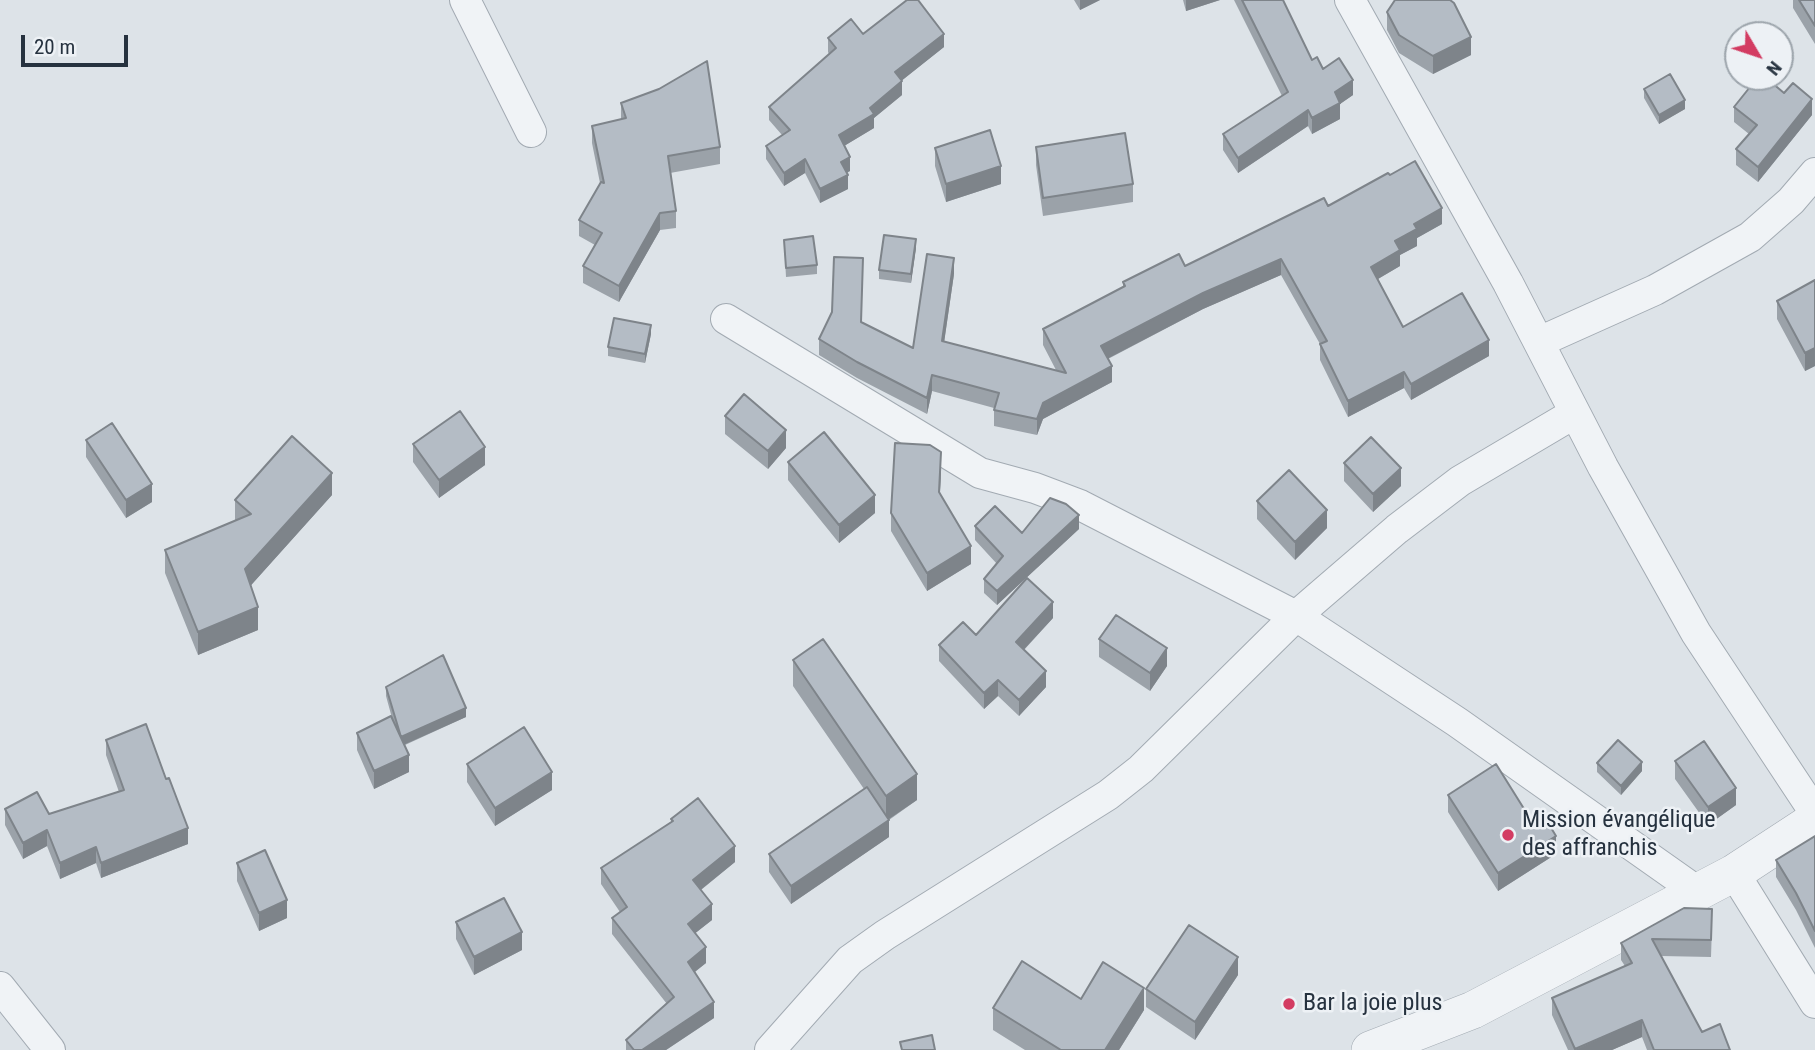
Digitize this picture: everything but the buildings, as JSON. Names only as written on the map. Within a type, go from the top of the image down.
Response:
[{"type":"street","points":[[465,0],[531,132]]},
{"type":"street","points":[[1350,0],[1502,271],[1603,467],[1696,633],[1815,813]]},
{"type":"street","points":[[1539,342],[1655,290],[1750,237],[1791,201],[1815,173]]},
{"type":"street","points":[[726,319],[980,473],[1035,488],[1080,505],[1296,616],[1458,722],[1698,892]]},
{"type":"street","points":[[770,1050],[850,960],[885,935],[1108,795],[1141,769],[1296,616],[1397,529],[1460,481],[1576,414]]},
{"type":"street","points":[[1370,1050],[1473,1010],[1734,873],[1815,820]]},
{"type":"street","points":[[1734,873],[1815,1003]]},
{"type":"street","points":[[0,987],[50,1050]]},
{"type":"place","name":"Mission évangélique des affranchis","points":[[1508,835]]},
{"type":"place","name":"Bar la joie plus","points":[[1289,1004]]}]
